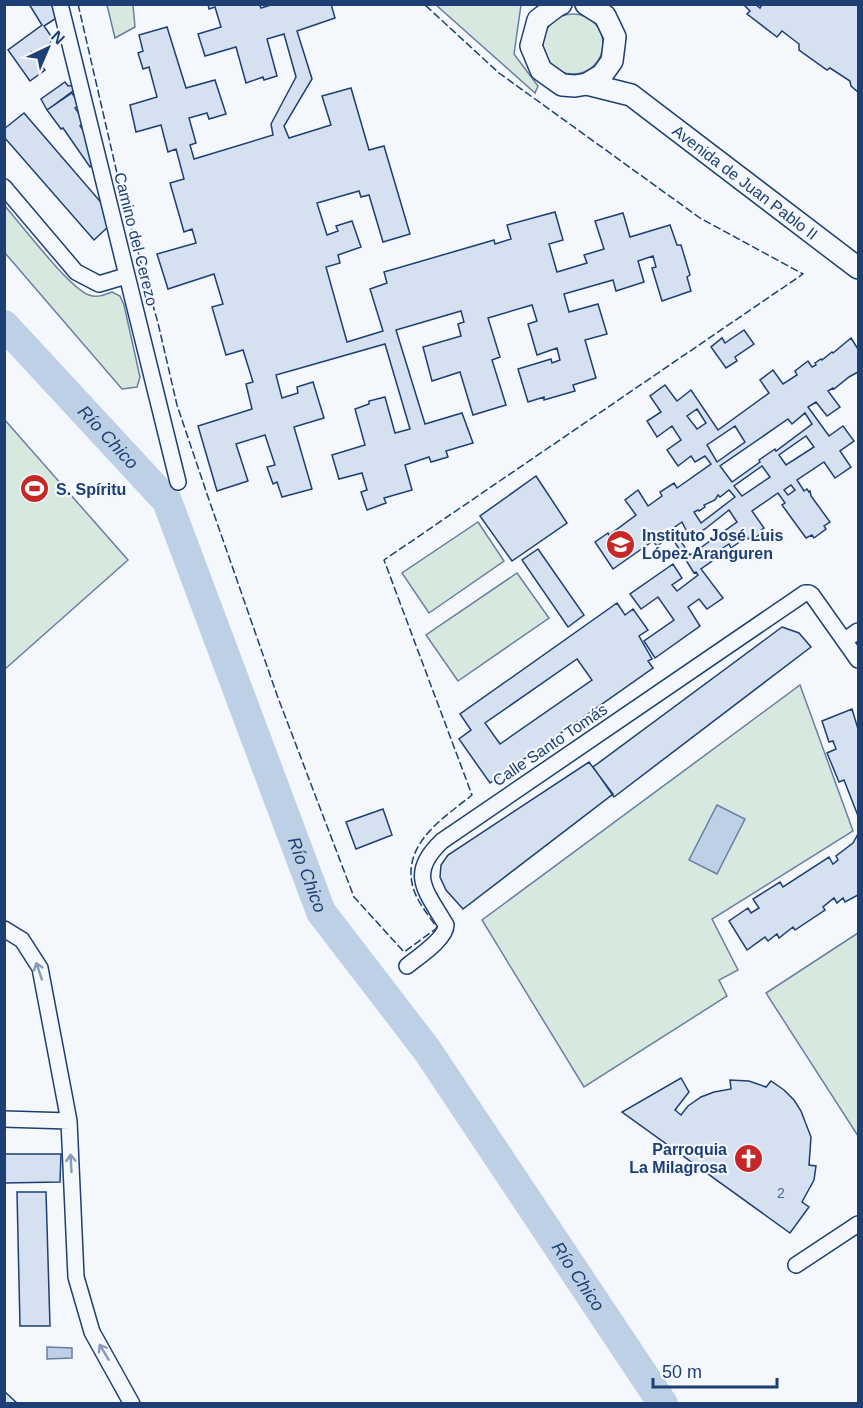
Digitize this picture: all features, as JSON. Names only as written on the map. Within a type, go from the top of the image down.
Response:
[{"type":"main road","points":[[586,4],[611,10],[615,37],[612,61],[602,75],[587,84]]},
{"type":"main road","points":[[535,12],[558,5]]},
{"type":"main road","name":"Avenida de Juan Pablo II","points":[[535,12],[531,46],[541,70],[562,85],[587,84],[631,95],[858,268]]},
{"type":"main road","name":"Avenida de Juan Pablo II","points":[[612,61],[631,95]]},
{"type":"street","name":"Camino del Cerezo","points":[[60,4],[178,482]]},
{"type":"street","points":[[4,187],[76,272],[99,285],[126,276]]},
{"type":"street","name":"Calle Santo Tomás","points":[[407,966],[446,931],[446,925],[422,885],[422,870],[432,851],[462,828],[805,593],[809,593],[845,640]]},
{"type":"street","points":[[858,631],[845,640],[858,660]]},
{"type":"street","points":[[4,929],[22,940],[40,968],[69,1121],[76,1277],[92,1332],[132,1404]]},
{"type":"street","points":[[4,1119],[69,1121]]},
{"type":"street","points":[[796,1264],[858,1224]]},
{"type":"shaded area","points":[[107,5],[133,5],[135,27],[115,38]]},
{"type":"shaded area","points":[[436,5],[521,5],[514,54],[538,86],[535,93]]},
{"type":"shaded area","points":[[567,14],[579,14],[590,19],[598,27],[603,44],[601,56],[590,69],[579,74],[567,74],[556,69],[548,61],[543,50],[543,38],[548,27],[556,19]]},
{"type":"shaded area","points":[[4,205],[45,254],[80,290],[92,296],[112,292],[120,296],[140,377],[137,387],[122,389],[5,253]]},
{"type":"shaded area","name":"S. Spíritu","points":[[4,419],[128,560],[5,669],[4,669]]},
{"type":"shaded area","points":[[478,522],[504,561],[429,613],[402,573]]},
{"type":"shaded area","points":[[517,573],[549,618],[458,681],[426,635]]},
{"type":"shaded area","points":[[800,685],[853,831],[712,919],[738,970],[719,980],[727,996],[584,1087],[482,920]]},
{"type":"shaded area","points":[[858,933],[858,1136],[766,993]]},
{"type":"water","points":[[717,805],[745,819],[717,874],[689,860]]},
{"type":"water","points":[[47,1347],[72,1348],[72,1358],[47,1359]]},
{"type":"building","points":[[29,4],[51,4],[58,17],[44,26],[51,36],[47,49],[32,52],[45,70],[30,81],[8,50],[42,25]]},
{"type":"building","points":[[208,4],[259,4],[261,8],[274,4],[331,4],[335,18],[297,31],[312,79],[284,126],[289,138],[331,125],[322,96],[351,88],[369,150],[384,146],[410,234],[383,242],[369,195],[361,197],[359,191],[317,203],[327,235],[338,231],[336,226],[352,221],[361,247],[338,255],[340,263],[326,267],[347,342],[383,331],[370,289],[387,283],[384,272],[494,240],[495,244],[511,239],[507,225],[555,212],[563,240],[549,244],[557,272],[587,263],[584,255],[604,249],[595,221],[623,213],[630,237],[670,225],[677,245],[681,245],[690,275],[687,277],[691,291],[662,301],[652,268],[656,267],[653,256],[638,261],[644,282],[616,291],[613,280],[564,294],[569,312],[598,304],[607,334],[585,340],[596,378],[573,385],[575,391],[544,400],[544,397],[528,402],[518,369],[551,359],[552,363],[560,360],[557,348],[537,355],[528,324],[537,321],[532,305],[488,318],[500,357],[492,360],[506,405],[473,415],[460,372],[432,381],[423,347],[461,336],[458,324],[464,322],[461,311],[396,330],[425,424],[462,413],[473,443],[446,451],[448,457],[431,462],[429,457],[405,465],[412,490],[384,498],[386,503],[367,510],[361,492],[367,490],[362,473],[339,479],[332,455],[365,445],[355,409],[369,404],[369,401],[385,397],[395,433],[410,429],[385,344],[276,375],[282,398],[298,393],[297,387],[313,382],[324,418],[294,427],[312,489],[282,497],[277,482],[273,484],[267,467],[275,465],[265,435],[236,444],[248,481],[217,491],[198,426],[252,409],[246,384],[253,382],[243,350],[226,355],[212,307],[223,304],[214,274],[168,289],[157,254],[196,243],[192,229],[184,232],[170,183],[184,179],[176,149],[168,152],[161,125],[136,132],[130,105],[157,97],[149,67],[143,69],[138,53],[143,51],[139,35],[167,27],[186,88],[215,80],[226,114],[209,119],[207,113],[189,118],[196,143],[190,145],[194,159],[273,135],[271,124],[296,77],[284,34],[267,39],[277,76],[264,80],[263,77],[246,83],[236,47],[205,56],[198,34],[221,27],[215,7],[209,9]]},
{"type":"building","points":[[743,4],[755,4],[760,8],[762,4],[858,4],[858,92],[851,86],[850,81],[830,68],[827,70],[799,50],[799,44],[782,31],[777,37],[747,14],[750,11]]},
{"type":"building","points":[[65,82],[68,86],[76,85],[77,88],[47,110],[41,99]]},
{"type":"building","points":[[72,93],[80,105],[75,108],[85,122],[80,126],[89,138],[95,164],[90,167],[63,128],[61,129],[47,110]]},
{"type":"building","points":[[24,113],[105,207],[109,226],[94,240],[4,137],[4,129]]},
{"type":"building","points":[[744,330],[754,344],[735,357],[737,361],[726,368],[711,347],[722,338],[725,343]]},
{"type":"building","points":[[851,338],[858,349],[858,372],[828,391],[840,407],[827,416],[816,402],[808,407],[829,436],[843,426],[854,441],[840,451],[851,467],[835,478],[824,462],[797,480],[804,491],[807,489],[810,491],[811,496],[830,522],[824,526],[826,529],[814,538],[812,535],[806,538],[782,505],[785,503],[778,493],[752,511],[764,528],[761,530],[762,533],[753,539],[747,537],[731,548],[729,544],[723,548],[725,552],[701,569],[723,598],[707,609],[699,599],[688,607],[700,626],[655,658],[644,641],[674,620],[658,597],[641,609],[630,594],[673,564],[682,578],[672,585],[677,591],[698,575],[694,573],[671,536],[657,546],[653,541],[613,569],[595,542],[608,533],[609,535],[636,515],[625,500],[638,490],[648,506],[662,496],[660,492],[674,483],[677,488],[711,464],[705,456],[695,462],[691,456],[678,466],[667,450],[681,440],[672,426],[657,437],[647,421],[661,412],[650,396],[665,385],[677,401],[691,390],[718,430],[769,393],[760,380],[773,370],[783,384],[797,375],[795,371],[808,361],[812,367]],"holes":[[[697,409],[706,423],[697,429],[687,416]],[[805,413],[812,424],[776,451],[775,449],[759,460],[760,462],[732,482],[720,466],[788,419],[792,424]],[[735,426],[745,442],[717,462],[707,445]],[[806,436],[814,447],[786,465],[779,455]],[[762,466],[770,477],[742,496],[734,486]],[[791,485],[795,490],[788,495],[784,490]],[[729,490],[735,497],[701,523],[694,512],[715,500],[718,495],[720,497]],[[729,510],[737,522],[690,555],[682,543]],[[682,522],[687,532],[679,538],[672,529]]]},
{"type":"building","points":[[536,476],[567,523],[512,561],[480,516]]},
{"type":"building","points":[[538,549],[584,615],[568,627],[522,560]]},
{"type":"building","points":[[617,603],[625,615],[633,609],[648,630],[639,636],[652,659],[648,661],[653,668],[490,783],[459,739],[471,730],[460,714]],"holes":[[[577,659],[592,680],[500,744],[485,723]]]},
{"type":"building","points":[[782,627],[799,633],[811,647],[614,797],[593,767]]},
{"type":"building","points":[[852,709],[858,729],[858,816],[844,780],[839,782],[827,753],[836,749],[833,741],[829,742],[822,721]]},
{"type":"building","points":[[589,762],[613,794],[463,909],[446,890],[440,877],[441,865],[448,855]]},
{"type":"building","points":[[383,809],[392,835],[356,849],[346,822]]},
{"type":"building","points":[[858,834],[858,895],[845,902],[843,898],[837,903],[834,898],[823,907],[825,910],[795,930],[793,927],[779,938],[777,934],[768,941],[765,937],[747,950],[729,921],[748,908],[751,913],[759,908],[753,899],[780,882],[783,887],[829,857],[833,864],[838,860],[836,856],[853,843]]},
{"type":"building","name":"Parroquia La Milagrosa","points":[[681,1078],[689,1092],[675,1110],[681,1115],[688,1106],[701,1097],[731,1089],[730,1080],[749,1081],[766,1087],[771,1081],[794,1100],[811,1137],[809,1165],[816,1166],[814,1180],[802,1202],[809,1207],[790,1233],[622,1112]]},
{"type":"building","points":[[4,1154],[61,1154],[60,1182],[4,1183]]},
{"type":"building","points":[[17,1192],[46,1192],[50,1326],[20,1326]]},
{"type":"building","points":[[4,1391],[18,1404],[4,1404]]},
{"type":"waterway","name":"Río Chico","points":[[4,325],[167,501],[321,912],[427,1050],[663,1404]]},
{"type":"fence","points":[[78,4],[122,195],[158,323],[177,405],[208,497],[277,695],[354,897],[404,952],[437,928],[419,901],[412,883],[411,868],[414,855],[429,832],[472,795],[384,560],[803,274],[700,218],[499,73],[424,4]]},
{"type":"place","name":"S. Spíritu","points":[[35,489]]},
{"type":"place","name":"Instituto José Luis López Aranguren","points":[[621,544]]},
{"type":"place","name":"Parroquia La Milagrosa","points":[[748,1158]]}]
